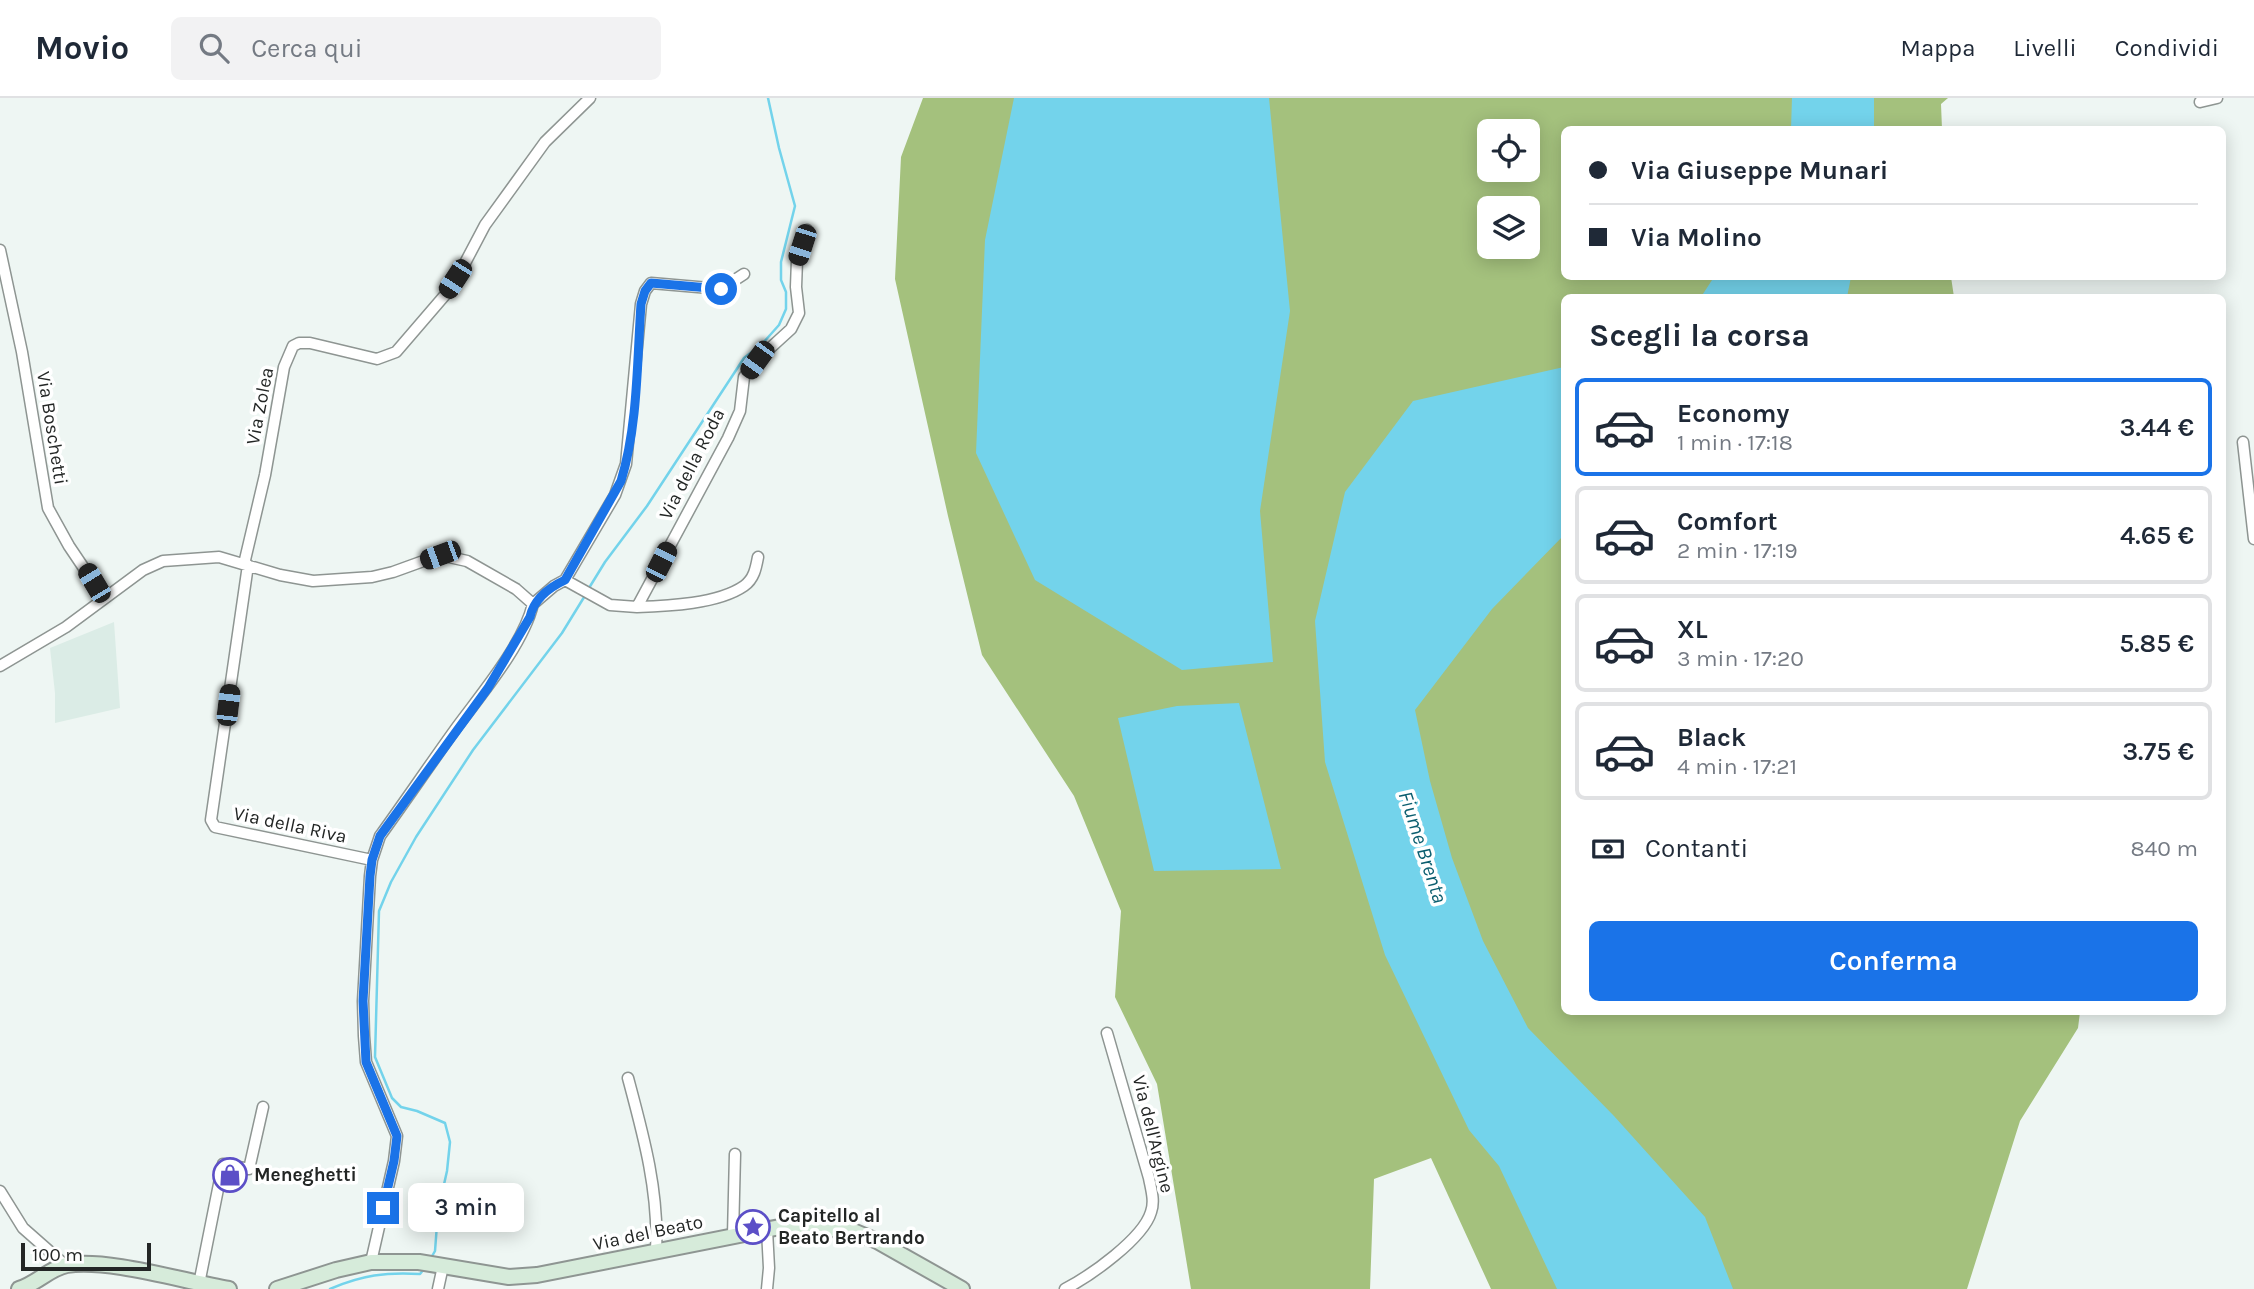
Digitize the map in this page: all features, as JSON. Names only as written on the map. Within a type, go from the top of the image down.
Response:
[{"type":"street","name":"Via Zolea","points":[[246,565],[284,367],[293,346],[310,343],[377,359],[396,352],[445,295],[466,263],[485,225],[545,142],[590,98]]},
{"type":"street","points":[[2200,102],[2217,98]]},
{"type":"street","name":"Via della Roda","points":[[637,607],[728,438],[740,411],[744,377],[757,360],[791,330],[799,313],[797,260],[807,230]]},
{"type":"street","name":"Via Boschetti","points":[[0,250],[22,352],[48,508],[69,546],[104,598]]},
{"type":"street","points":[[371,1262],[394,1161],[397,1136],[366,1062],[363,1001],[372,860],[380,836],[505,660],[530,617],[533,604],[565,580],[615,495],[626,464],[641,304],[645,291],[651,283],[721,289],[744,274]]},
{"type":"street","points":[[2243,442],[2254,539]]},
{"type":"street","points":[[0,666],[66,627],[143,569],[163,561],[219,557],[280,575],[313,581],[345,580],[393,572],[440,555],[467,561],[516,589],[533,604]]},
{"type":"street","points":[[565,580],[610,605],[637,607],[694,604],[744,586],[755,573],[758,557]]},
{"type":"street","name":"Via della Riva","points":[[246,565],[211,820],[215,827],[372,860]]},
{"type":"street","name":"Via dell'Argine","points":[[1065,1289],[1115,1254],[1146,1223],[1152,1212],[1149,1178],[1108,1033]]},
{"type":"street","points":[[628,1078],[644,1139],[658,1220],[656,1250]]},
{"type":"street","points":[[199,1284],[223,1164],[249,1170],[263,1107]]},
{"type":"street","points":[[733,1235],[735,1154]]},
{"type":"street","points":[[0,1191],[23,1228],[65,1265]]},
{"type":"street","name":"Via del Beato","points":[[277,1289],[371,1262],[432,1264],[509,1277],[582,1266],[790,1225],[853,1231],[877,1241],[962,1289]]},
{"type":"street","points":[[767,1230],[767,1289]]},
{"type":"street","points":[[432,1264],[438,1289]]},
{"type":"street","points":[[19,1289],[65,1265],[117,1267],[227,1289]]},
{"type":"shaded area","points":[[114,622],[120,708],[55,723],[50,648]]},
{"type":"green space","points":[[923,98],[1948,98],[1941,104],[1942,126],[1561,126],[1561,280],[1951,280],[1954,294],[1561,294],[1561,1015],[2080,1015],[2078,1028],[2020,1121],[1967,1289],[1491,1289],[1431,1158],[1374,1179],[1370,1289],[1191,1289],[1157,1084],[1115,997],[1121,911],[1074,796],[982,655],[895,279],[901,157]]},
{"type":"water","points":[[1014,98],[1269,98],[1290,311],[1260,511],[1273,662],[1182,670],[1035,580],[976,453],[985,240]]},
{"type":"water","points":[[1792,98],[1874,98],[1874,126],[1791,126]]},
{"type":"water","points":[[1712,280],[1850,280],[1848,294],[1703,294]]},
{"type":"water","name":"Fiume Brenta","points":[[1561,368],[1561,538],[1492,609],[1415,710],[1430,781],[1452,858],[1483,941],[1528,1028],[1614,1116],[1705,1217],[1733,1289],[1557,1289],[1499,1166],[1469,1130],[1385,955],[1325,762],[1315,621],[1345,492],[1413,401]]},
{"type":"water","points":[[1239,703],[1281,869],[1154,871],[1118,718],[1177,706]]},
{"type":"waterway","points":[[589,588],[647,506],[744,358],[762,344],[779,325],[786,309],[781,262],[795,206],[768,98]]},
{"type":"waterway","points":[[431,1258],[435,1251],[438,1211],[450,1142],[445,1123],[401,1107],[392,1098],[375,1057],[379,911],[391,882],[416,837],[473,750],[562,633],[586,594]]},
{"type":"waterway","points":[[330,1289],[353,1280],[385,1274],[420,1274],[424,1269]]},
{"type":"place","name":"Meneghetti","points":[[230,1175]]},
{"type":"place","name":"Capitello al Beato Bertrando","points":[[753,1227]]},
{"type":"route","points":[[383,1208],[397,1136],[366,1062],[363,1001],[370,876],[380,836],[488,688],[530,617],[533,604],[565,580],[615,495],[626,464],[641,304],[645,291],[651,283],[721,289]]}]
